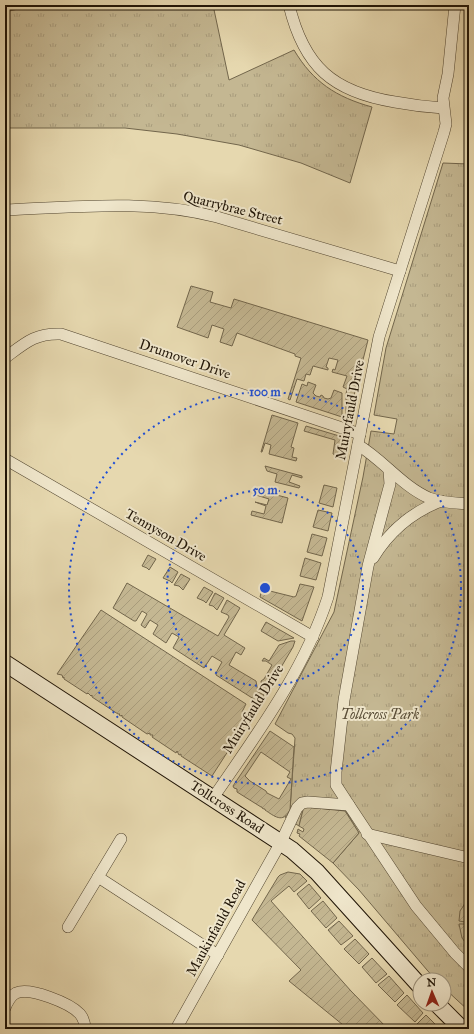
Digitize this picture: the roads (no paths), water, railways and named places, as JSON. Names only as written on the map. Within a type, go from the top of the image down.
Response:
[{"type":"street","points":[[289,5],[294,24],[305,50],[321,70],[340,84],[360,94],[376,99],[424,107],[443,108]]},
{"type":"street","name":"Muiryfauld Drive","points":[[213,798],[270,716],[313,637],[328,597],[380,337],[446,124],[443,98],[448,74],[456,5]]},
{"type":"street","name":"Quarrybrae Street","points":[[5,210],[132,206],[161,207],[191,211],[217,217],[400,271]]},
{"type":"street","name":"Drumover Drive","points":[[5,358],[34,338],[43,335],[61,334],[360,434]]},
{"type":"street","points":[[358,445],[405,483],[429,498],[469,504]]},
{"type":"street","name":"Tennyson Drive","points":[[5,459],[313,637]]},
{"type":"street","points":[[389,470],[390,484],[388,495],[368,566],[344,700],[336,772],[336,785],[416,906],[455,953],[469,967]]},
{"type":"street","points":[[368,566],[388,537],[398,527],[420,511],[441,501]]},
{"type":"street","name":"Tollcross Road","points":[[5,663],[281,842],[318,872],[412,977]]},
{"type":"street","name":"Maukinfauld Road","points":[[176,1029],[281,842],[297,808],[302,803],[308,802],[349,805]]},
{"type":"street","points":[[367,834],[469,858]]},
{"type":"street","points":[[68,927],[121,839]]},
{"type":"street","points":[[98,877],[218,954]]},
{"type":"street","points":[[5,1008],[9,999],[14,994],[22,992],[33,993],[67,1004],[81,1015],[85,1029]]},
{"type":"street","points":[[445,1012],[462,1029]]},
{"type":"park label","name":"Tollcross Park","points":[[380,714]]}]
